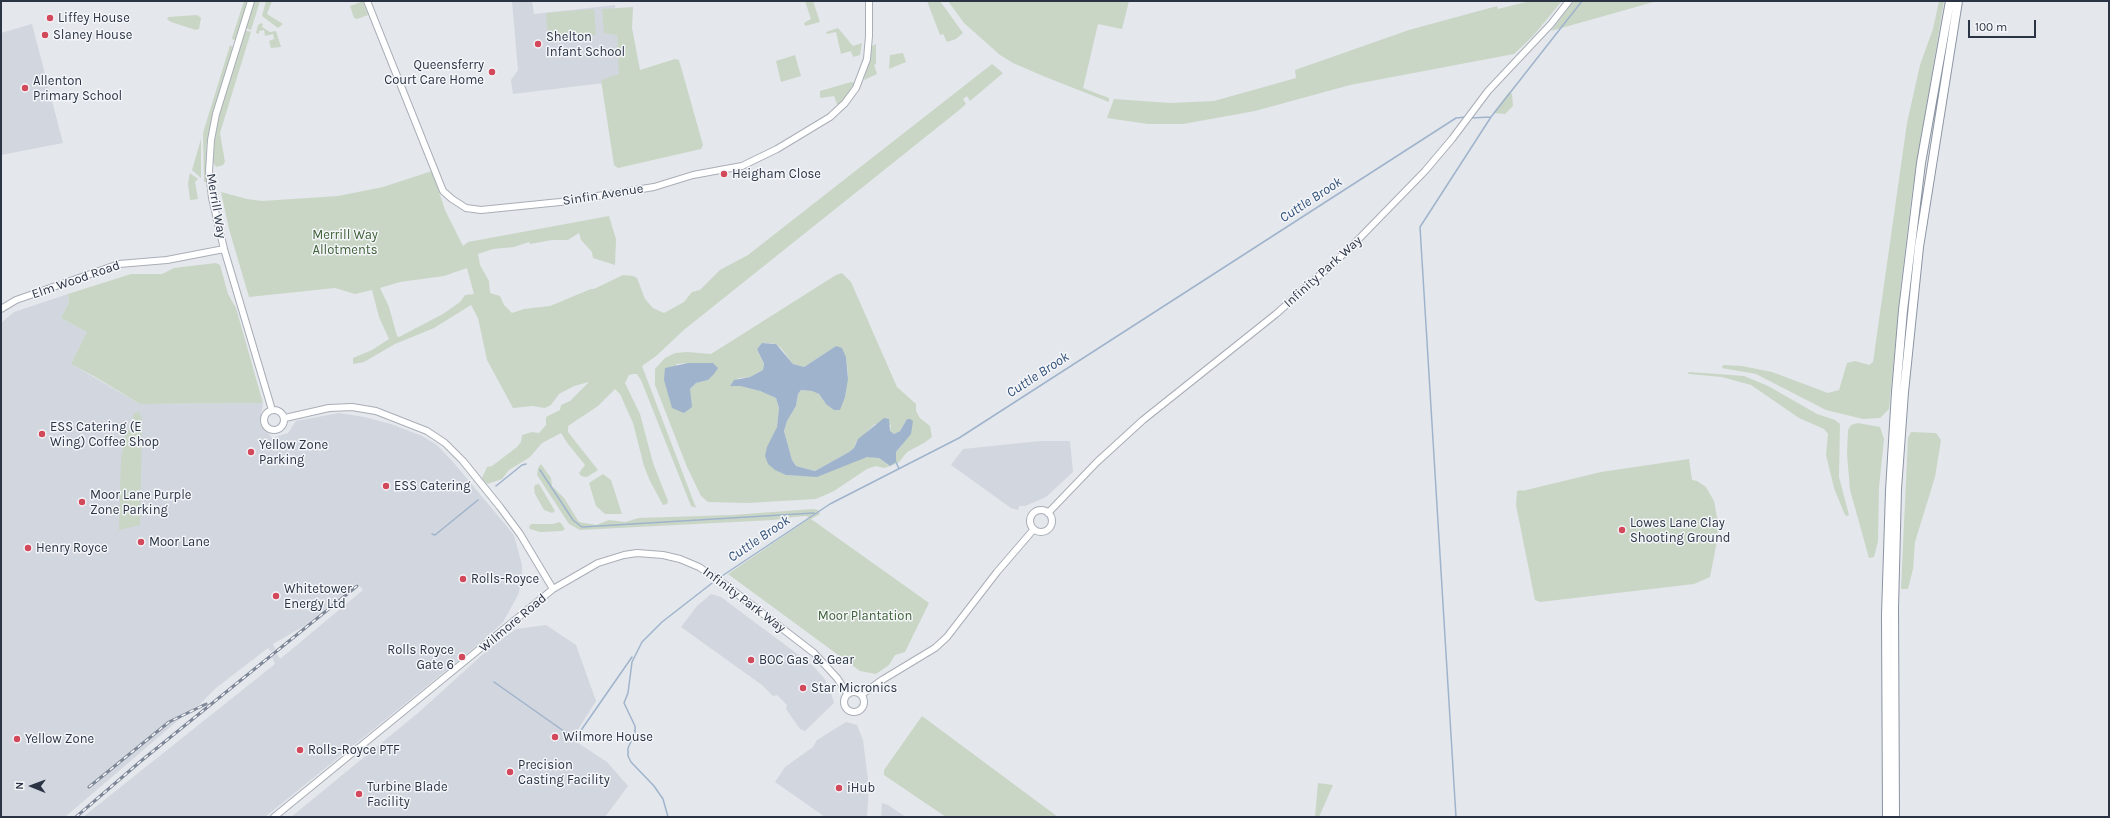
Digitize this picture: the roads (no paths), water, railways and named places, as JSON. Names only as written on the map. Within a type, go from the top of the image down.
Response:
[{"type":"highway","points":[[1887,817],[1886,615],[1890,491],[1902,310],[1921,163],[1950,1]]},
{"type":"highway","points":[[1895,817],[1894,608],[1897,489],[1904,392],[1921,232],[1958,1]]},
{"type":"street","name":"Merrill Way","points":[[251,1],[216,114],[210,144],[209,165],[211,187],[224,249],[272,410]]},
{"type":"street","name":"Sinfin Avenue","points":[[367,1],[444,190],[452,199],[462,206],[482,210],[560,202],[654,187],[693,175],[742,166],[767,154],[819,124],[840,108],[851,96],[862,74],[867,59],[869,1]]},
{"type":"street","name":"Infinity Park Way","points":[[1048,513],[1098,462],[1144,420],[1276,314],[1349,249],[1409,188],[1506,70],[1541,36],[1569,1]]},
{"type":"street","name":"Elm Wood Road","points":[[1,309],[16,300],[119,264],[167,260],[224,249]]},
{"type":"street","name":"Wilmore Road","points":[[274,817],[553,590],[520,534],[504,511],[463,461],[445,443],[427,431],[376,411],[352,407],[329,408],[285,418]]},
{"type":"street","points":[[272,410],[278,410],[285,418],[284,424],[275,430],[269,429],[265,424],[264,418],[267,413],[272,410]]},
{"type":"street","points":[[1041,510],[1048,513],[1051,522],[1048,529],[1041,532],[1034,529],[1030,522],[1032,515],[1041,510]]},
{"type":"street","points":[[861,695],[882,680],[935,648],[947,637],[997,572],[1034,529]]},
{"type":"street","name":"Infinity Park Way","points":[[553,590],[598,563],[637,553],[680,558],[712,575],[814,653],[837,678],[847,693]]},
{"type":"street","points":[[855,692],[861,695],[864,706],[859,711],[852,712],[844,706],[843,699],[847,693],[855,692]]},
{"type":"water","points":[[762,343],[776,344],[793,364],[804,367],[836,346],[842,348],[846,357],[848,379],[845,397],[840,410],[834,410],[826,404],[819,394],[812,391],[801,390],[798,394],[796,406],[787,421],[784,431],[792,460],[796,466],[815,471],[849,452],[854,448],[858,439],[884,418],[889,419],[890,431],[894,434],[900,431],[907,419],[910,419],[913,421],[911,434],[896,452],[896,462],[890,466],[879,458],[867,457],[817,477],[786,475],[775,470],[768,464],[765,456],[767,447],[777,427],[779,408],[776,398],[760,391],[740,386],[730,386],[734,380],[750,377],[763,370],[764,364],[757,349]]},
{"type":"water","points":[[688,363],[713,363],[718,368],[708,380],[696,383],[690,389],[692,407],[684,413],[672,408],[664,380],[665,368]]},
{"type":"waterway","name":"Cuttle Brook","points":[[1470,118],[1491,117],[1582,1]]},
{"type":"waterway","name":"Cuttle Brook","points":[[719,578],[830,504],[959,438],[1456,118],[1466,117]]},
{"type":"waterway","points":[[1456,817],[1420,227],[1491,117]]},
{"type":"waterway","name":"Cuttle Brook","points":[[896,462],[899,469]]},
{"type":"waterway","points":[[496,486],[522,465],[526,464]]},
{"type":"waterway","points":[[540,470],[573,520],[582,527],[814,513]]},
{"type":"waterway","points":[[432,534],[435,535],[478,500]]},
{"type":"waterway","name":"Cuttle Brook","points":[[668,817],[663,799],[654,786],[631,762],[628,756],[628,748],[635,733],[635,726],[624,703],[628,693],[632,662],[642,642],[662,622],[716,580]]},
{"type":"waterway","points":[[494,682],[575,739],[632,657]]},
{"type":"railway","points":[[76,817],[141,761],[357,586]]},
{"type":"railway","points":[[89,787],[169,722],[206,704]]},
{"type":"place","name":"Liffey House","points":[[50,18]]},
{"type":"place","name":"Slaney House","points":[[45,35]]},
{"type":"place","name":"Shelton Infant School","points":[[538,44]]},
{"type":"place","name":"Queensferry Court Care Home","points":[[492,72]]},
{"type":"place","name":"Allenton Primary School","points":[[25,88]]},
{"type":"place","name":"Heigham Close","points":[[724,174]]},
{"type":"place","name":"ESS Catering (E Wing) Coffee Shop","points":[[42,434]]},
{"type":"place","name":"Yellow Zone Parking","points":[[251,452]]},
{"type":"place","name":"ESS Catering","points":[[386,486]]},
{"type":"place","name":"Moor Lane Purple Zone Parking","points":[[82,502]]},
{"type":"place","name":"Lowes Lane Clay Shooting Ground","points":[[1622,530]]},
{"type":"place","name":"Moor Lane","points":[[141,542]]},
{"type":"place","name":"Henry Royce","points":[[28,548]]},
{"type":"place","name":"Rolls-Royce","points":[[463,579]]},
{"type":"place","name":"Whitetower Energy Ltd","points":[[276,596]]},
{"type":"place","name":"Rolls Royce Gate 6","points":[[462,657]]},
{"type":"place","name":"BOC Gas & Gear","points":[[751,660]]},
{"type":"place","name":"Star Micronics","points":[[803,688]]},
{"type":"place","name":"Wilmore House","points":[[555,737]]},
{"type":"place","name":"Yellow Zone","points":[[17,739]]},
{"type":"place","name":"Rolls-Royce PTF","points":[[300,750]]},
{"type":"place","name":"Precision Casting Facility","points":[[510,772]]},
{"type":"place","name":"iHub","points":[[839,788]]},
{"type":"place","name":"Turbine Blade Facility","points":[[359,794]]},
{"type":"park label","name":"Merrill Way Allotments","points":[[345,242]]},
{"type":"park label","name":"Moor Plantation","points":[[865,616]]}]
